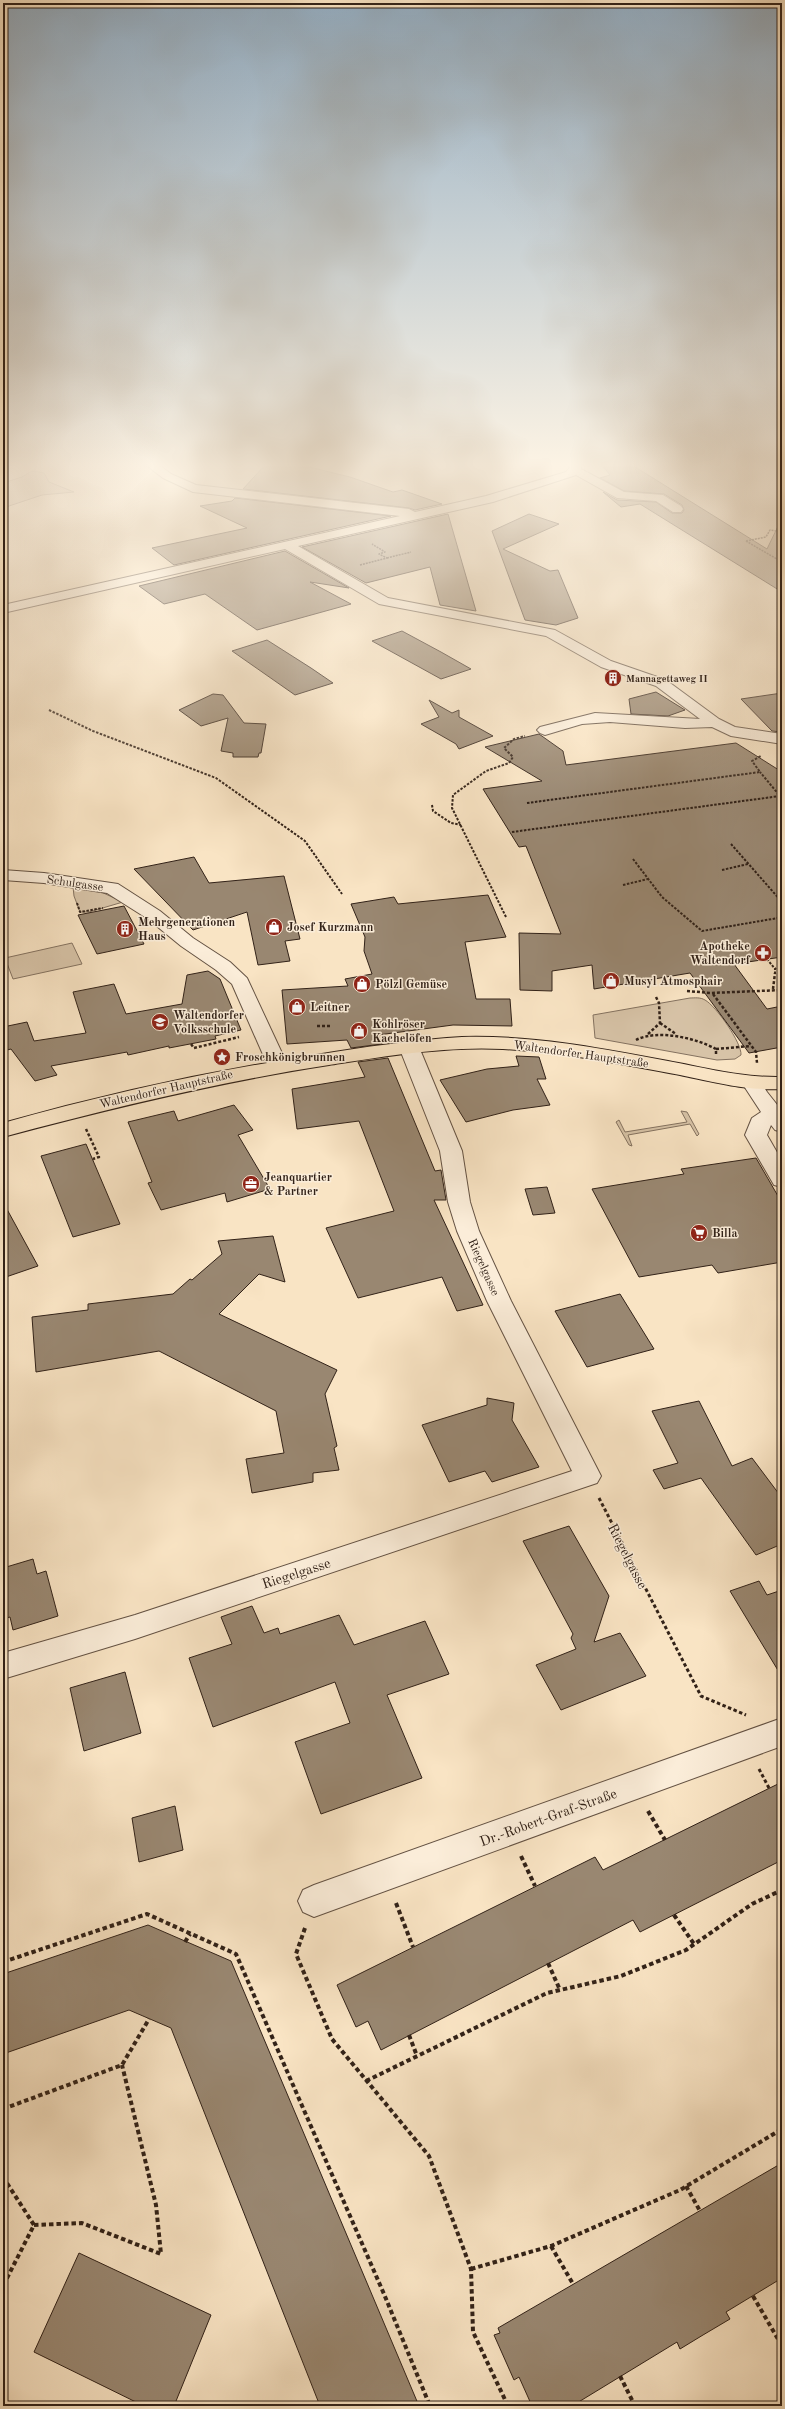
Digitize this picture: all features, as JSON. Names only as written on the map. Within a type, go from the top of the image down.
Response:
[{"type":"main road","name":"Waltendorfer Hauptstraße","points":[[3,1130],[77,1109],[235,1074],[278,1066],[410,1047],[464,1042],[540,1046],[613,1057],[755,1074],[782,1083]]},
{"type":"street","points":[[3,609],[143,577]]},
{"type":"street","points":[[343,577],[384,601],[554,635],[606,664],[661,683],[714,722],[731,731],[782,739]]},
{"type":"street","points":[[545,730],[580,719],[594,718],[661,722],[714,722]]},
{"type":"street","name":"Schulgasse","points":[[3,875],[44,878],[112,888],[154,915],[187,942],[223,966],[240,982],[278,1066]]},
{"type":"street","name":"Riegelgasse","points":[[3,1666],[135,1627],[588,1476],[499,1301],[468,1231],[459,1202],[455,1164],[450,1147],[410,1047]]},
{"type":"street","points":[[755,1074],[756,1095],[766,1103],[778,1120],[759,1124],[756,1135],[782,1180]]},
{"type":"street","name":"Dr.-Robert-Graf-Straße","points":[[314,1901],[782,1732]]},
{"type":"path","points":[[49,710],[92,731],[216,778],[305,841],[342,894]]},
{"type":"path","points":[[506,917],[452,808],[453,795],[486,770],[509,763],[513,757],[504,748],[514,739],[545,730]]},
{"type":"path","points":[[512,832],[780,796],[752,761],[764,753]]},
{"type":"path","points":[[527,803],[760,772]]},
{"type":"path","points":[[432,805],[433,811],[442,818],[461,825]]},
{"type":"path","points":[[731,844],[782,903],[778,918],[782,924]]},
{"type":"path","points":[[633,859],[675,911],[702,931],[778,918]]},
{"type":"path","points":[[722,870],[749,864]]},
{"type":"path","points":[[623,886],[648,878]]},
{"type":"path","points":[[767,959],[774,969],[773,989]]},
{"type":"path","points":[[774,969],[782,964]]},
{"type":"path","points":[[687,991],[713,994],[753,989],[782,990]]},
{"type":"path","points":[[713,994],[750,1046],[756,1052],[755,1074]]},
{"type":"path","points":[[634,1042],[647,1034],[660,1023],[660,1003],[656,997]]},
{"type":"path","points":[[660,1023],[676,1034]]},
{"type":"path","points":[[317,1026],[331,1026]]},
{"type":"path","points":[[647,1034],[676,1034],[704,1042],[716,1049],[750,1046]]},
{"type":"path","points":[[191,1044],[194,1048],[243,1036]]},
{"type":"path","points":[[716,1049],[717,1060]]},
{"type":"path","points":[[84,1125],[99,1157],[93,1159]]},
{"type":"path","name":"Riegelgasse","points":[[588,1476],[701,1696],[748,1716]]},
{"type":"path","points":[[634,1786],[665,1840]]},
{"type":"path","points":[[510,1831],[536,1886]]},
{"type":"path","points":[[386,1876],[413,1947]]},
{"type":"path","points":[[366,2081],[547,1993],[621,1976],[686,1950],[752,1904],[782,1890]]},
{"type":"path","points":[[314,1901],[296,1954],[332,2039],[429,2156],[471,2269],[473,2332],[508,2406]]},
{"type":"path","points":[[3,1962],[147,1914],[236,1954],[384,2294],[430,2406]]},
{"type":"path","points":[[674,1915],[694,1944]]},
{"type":"path","points":[[185,1942],[190,1934]]},
{"type":"path","points":[[548,1963],[560,1990]]},
{"type":"path","points":[[3,2109],[122,2064],[149,2018]]},
{"type":"path","points":[[410,2035],[417,2056]]},
{"type":"path","points":[[34,2225],[82,2223],[161,2254],[156,2205],[122,2064]]},
{"type":"path","points":[[471,2269],[551,2246],[686,2186],[782,2129]]},
{"type":"path","points":[[3,2177],[34,2225]]},
{"type":"path","points":[[686,2186],[700,2211]]},
{"type":"path","points":[[3,2286],[34,2225]]},
{"type":"path","points":[[551,2246],[573,2284]]},
{"type":"path","points":[[753,2296],[782,2346]]},
{"type":"path","points":[[620,2376],[635,2406]]},
{"type":"shaded area","points":[[73,887],[99,891],[123,902],[89,912],[80,912],[74,896]]},
{"type":"shaded area","points":[[72,943],[82,964],[13,979],[5,958]]},
{"type":"shaded area","points":[[690,998],[703,999],[715,1009],[728,1025],[737,1042],[741,1055],[735,1059],[717,1060],[595,1038],[593,1015]]},
{"type":"shaded area","points":[[681,1111],[687,1112],[699,1134],[697,1136],[690,1124],[628,1135],[632,1146],[629,1145],[616,1122],[619,1120],[625,1132],[687,1122]]},
{"type":"building","points":[[175,577],[331,577],[349,588],[310,582],[351,604],[257,630],[205,594],[164,604],[139,586]]},
{"type":"building","points":[[356,577],[388,577],[366,583]]},
{"type":"building","points":[[433,577],[466,577],[476,611],[440,605]]},
{"type":"building","points":[[509,577],[561,577],[578,618],[556,625],[525,620]]},
{"type":"building","points":[[758,577],[782,577],[782,592]]},
{"type":"building","points":[[402,631],[471,669],[441,679],[372,641]]},
{"type":"building","points":[[267,640],[333,683],[295,695],[232,651]]},
{"type":"building","points":[[656,692],[685,710],[668,716],[631,714],[629,699]]},
{"type":"building","points":[[782,693],[782,732],[772,731],[741,699]]},
{"type":"building","points":[[213,694],[223,695],[244,723],[266,724],[261,753],[259,753],[258,757],[233,757],[233,753],[221,751],[228,718],[201,726],[179,710]]},
{"type":"building","points":[[429,700],[452,713],[459,710],[459,717],[493,736],[459,749],[456,744],[421,724],[439,717]]},
{"type":"building","points":[[539,734],[563,751],[566,765],[736,743],[782,772],[782,957],[734,964],[767,1009],[782,1006],[782,1047],[749,1053],[690,973],[594,989],[592,965],[552,971],[552,991],[520,990],[519,933],[561,934],[526,846],[519,847],[483,789],[542,781],[485,747]]},
{"type":"building","points":[[194,857],[209,883],[284,876],[300,939],[285,941],[290,961],[258,965],[247,912],[193,930],[134,869]]},
{"type":"building","points":[[488,895],[506,937],[465,942],[476,999],[510,999],[512,1026],[453,1025],[378,1035],[382,1044],[351,1048],[347,1040],[287,1044],[282,990],[348,986],[345,979],[372,974],[364,951],[365,937],[351,904],[394,897],[398,904]]},
{"type":"building","name":"Mehrgenerationen Haus","points":[[124,906],[144,944],[97,954],[78,915]]},
{"type":"building","name":"Waltendorfer Volksschule","points":[[208,971],[220,979],[241,1030],[215,1036],[216,1039],[169,1048],[169,1046],[128,1055],[127,1052],[51,1066],[57,1075],[35,1081],[11,1049],[3,1051],[3,1027],[27,1022],[34,1041],[86,1033],[73,992],[114,984],[126,1014],[182,1004],[187,975]]},
{"type":"building","points":[[516,1056],[539,1057],[546,1079],[537,1079],[550,1105],[513,1110],[466,1122],[440,1080],[487,1069],[519,1066]]},
{"type":"building","points":[[388,1058],[435,1171],[441,1170],[446,1200],[434,1200],[483,1305],[457,1311],[442,1277],[358,1298],[326,1228],[394,1211],[359,1121],[297,1129],[292,1089],[365,1077],[358,1062]]},
{"type":"building","points":[[234,1105],[253,1130],[238,1135],[270,1189],[227,1202],[225,1193],[161,1210],[148,1183],[152,1182],[128,1122],[174,1111],[178,1121]]},
{"type":"building","points":[[86,1144],[120,1224],[73,1237],[41,1156]]},
{"type":"building","name":"Billa","points":[[756,1158],[782,1203],[782,1262],[718,1273],[712,1265],[639,1277],[592,1189],[684,1174],[681,1169]]},
{"type":"building","points":[[547,1187],[555,1213],[533,1215],[525,1189]]},
{"type":"building","points":[[3,1202],[38,1266],[3,1278]]},
{"type":"building","points":[[273,1236],[285,1282],[259,1274],[219,1314],[337,1370],[325,1394],[337,1446],[334,1448],[339,1470],[313,1473],[313,1482],[252,1493],[246,1459],[284,1453],[276,1411],[159,1351],[36,1372],[32,1317],[88,1310],[88,1304],[173,1294],[222,1254],[218,1241]]},
{"type":"building","points":[[620,1294],[654,1349],[587,1367],[555,1311]]},
{"type":"building","points":[[487,1398],[514,1403],[512,1420],[539,1467],[492,1482],[485,1471],[449,1482],[422,1425],[487,1405]]},
{"type":"building","points":[[699,1401],[732,1466],[752,1458],[782,1498],[782,1544],[756,1555],[701,1478],[664,1489],[653,1470],[678,1463],[652,1411]]},
{"type":"building","points":[[569,1526],[609,1596],[594,1642],[620,1633],[646,1676],[561,1710],[536,1665],[576,1649],[571,1638],[573,1634],[523,1541]]},
{"type":"building","points":[[33,1559],[37,1574],[46,1571],[58,1616],[13,1630],[10,1617],[3,1619],[3,1568]]},
{"type":"building","points":[[759,1581],[767,1595],[782,1590],[782,1677],[730,1591]]},
{"type":"building","points":[[252,1606],[264,1633],[278,1628],[280,1634],[339,1615],[354,1645],[425,1621],[449,1674],[387,1695],[422,1778],[321,1814],[295,1742],[350,1723],[335,1682],[213,1727],[189,1658],[232,1644],[221,1617]]},
{"type":"building","points":[[125,1672],[141,1733],[84,1751],[70,1688]]},
{"type":"building","points":[[782,1782],[782,1860],[640,1932],[633,1920],[381,2050],[368,2021],[356,2027],[337,1985],[595,1857],[603,1870]]},
{"type":"building","points":[[175,1806],[183,1850],[139,1862],[132,1818]]},
{"type":"building","points":[[148,1925],[231,1961],[419,2406],[320,2406],[171,2028],[129,2010],[3,2054],[3,1974]]},
{"type":"building","points":[[782,2163],[782,2278],[726,2312],[730,2319],[680,2349],[677,2342],[572,2406],[532,2406],[519,2377],[514,2380],[494,2335],[500,2333],[498,2328]]},
{"type":"building","points":[[79,2253],[211,2315],[174,2406],[144,2406],[34,2352]]},
{"type":"place","name":"Mannagettaweg II","points":[[613,678]]},
{"type":"place","name":"Josef Kurzmann","points":[[274,927]]},
{"type":"place","name":"Mehrgenerationen Haus","points":[[125,929]]},
{"type":"place","name":"Apotheke Waltendorf","points":[[763,953]]},
{"type":"place","name":"Musyl Atmosphair","points":[[611,981]]},
{"type":"place","name":"Pölzl Gemüse","points":[[362,984]]},
{"type":"place","name":"Leitner","points":[[297,1007]]},
{"type":"place","name":"Waltendorfer Volksschule","points":[[160,1022]]},
{"type":"place","name":"Kohlröser Kachelöfen","points":[[359,1031]]},
{"type":"place","name":"Froschkönigbrunnen","points":[[222,1057]]},
{"type":"place","name":"Jeanquartier & Partner","points":[[251,1184]]},
{"type":"place","name":"Billa","points":[[699,1233]]}]
